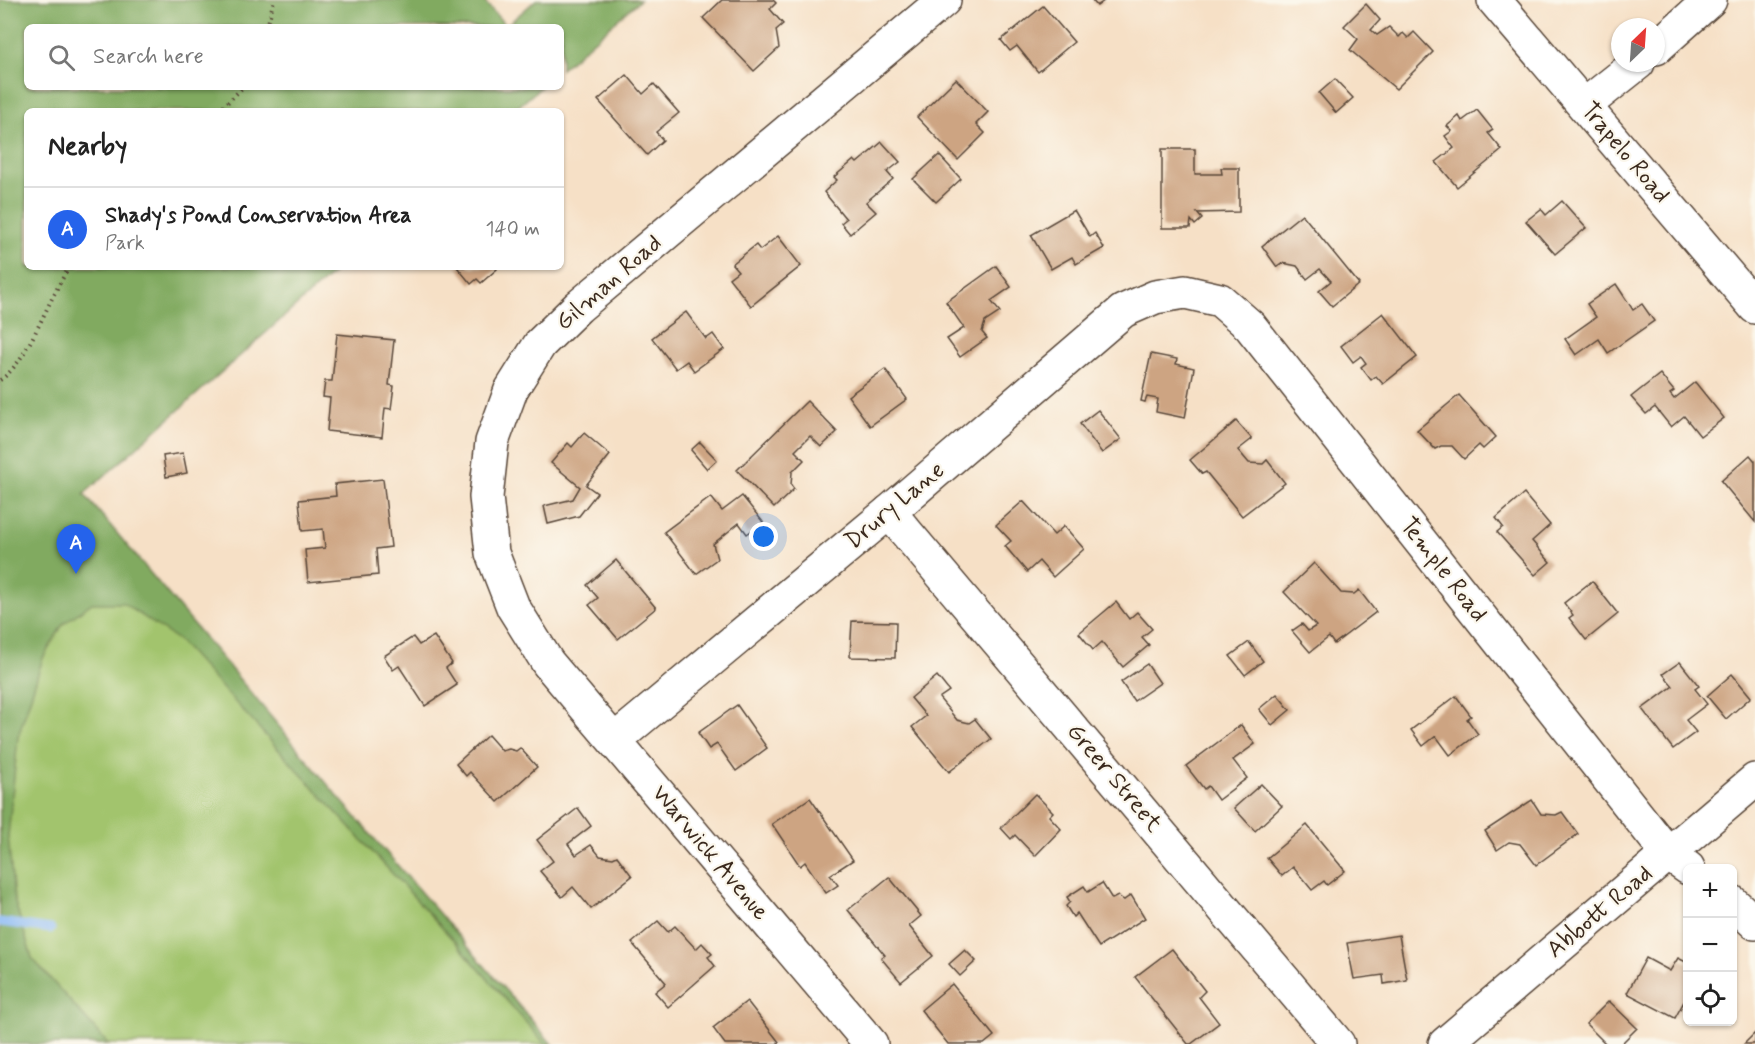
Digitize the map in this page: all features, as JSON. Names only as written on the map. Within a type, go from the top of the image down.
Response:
[{"type":"street","name":"Gilman Road","points":[[548,663],[513,607],[492,553],[486,496],[492,442],[511,390],[540,344],[578,307],[944,0]]},
{"type":"street","name":"Trapelo Road","points":[[1494,0],[1755,307]]},
{"type":"street","points":[[1665,40],[1710,0]]},
{"type":"street","points":[[1585,105],[1627,72]]},
{"type":"street","name":"Drury Lane","points":[[615,740],[889,512],[1123,311],[1155,297],[1185,292]]},
{"type":"street","name":"Temple Road","points":[[1185,292],[1220,300],[1250,326],[1678,861]]},
{"type":"street","name":"Greer Street","points":[[889,512],[1338,1044]]},
{"type":"street","name":"Warwick Avenue","points":[[548,663],[871,1044]]},
{"type":"street","name":"Abbott Road","points":[[1445,1044],[1678,861],[1755,780]]},
{"type":"street","points":[[1737,907],[1755,923]]},
{"type":"path","points":[[268,24],[274,0]]},
{"type":"path","points":[[222,108],[240,90]]},
{"type":"path","points":[[0,380],[18,362],[60,280],[68,270]]},
{"type":"green space","points":[[0,0],[483,0],[504,24],[24,24],[24,90],[538,90],[516,108],[24,108],[24,270],[337,270],[84,494],[334,792],[552,1044],[0,1044]]},
{"type":"green space","points":[[0,0],[483,0],[504,24],[24,24],[24,90],[538,90],[516,108],[24,108],[24,270],[337,270],[84,494],[334,792],[552,1044],[545,1044],[457,944],[178,640],[123,603],[92,603],[63,624],[43,658],[18,737],[8,836],[14,899],[32,958],[108,1044],[0,1044]]},
{"type":"green space","points":[[536,0],[640,0],[564,66],[564,24],[508,24]]},
{"type":"green space","points":[[536,0],[640,0],[564,66],[564,24],[508,24]]},
{"type":"building","points":[[722,0],[773,0],[776,3],[770,9],[783,24],[776,30],[779,48],[754,71],[703,18]]},
{"type":"building","points":[[1092,0],[1105,0],[1097,6]]},
{"type":"building","points":[[1366,4],[1380,20],[1371,30],[1377,35],[1389,27],[1399,37],[1403,33],[1408,38],[1414,32],[1433,52],[1396,89],[1350,50],[1358,39],[1344,26]]},
{"type":"building","points":[[1043,6],[1074,42],[1038,72],[1017,46],[1010,51],[1001,40]]},
{"type":"building","points":[[627,75],[643,94],[654,84],[679,113],[656,132],[663,140],[647,155],[598,100]]},
{"type":"building","points":[[956,79],[988,112],[976,124],[985,133],[958,160],[917,117]]},
{"type":"building","points":[[1335,79],[1353,98],[1336,113],[1319,93]]},
{"type":"building","points":[[1477,110],[1493,130],[1488,133],[1502,150],[1457,187],[1436,162],[1454,148],[1445,136],[1452,131],[1447,126],[1459,116],[1462,121]]},
{"type":"building","points":[[882,142],[900,162],[887,172],[893,179],[866,202],[876,212],[850,234],[841,223],[846,219],[824,192],[837,180],[834,177],[854,160],[857,163]]},
{"type":"building","points":[[1162,149],[1195,149],[1195,174],[1222,174],[1221,168],[1239,168],[1239,212],[1197,213],[1202,219],[1195,225],[1191,220],[1190,228],[1162,228]]},
{"type":"building","points":[[939,155],[961,179],[936,202],[913,179]]},
{"type":"building","points":[[1562,201],[1586,228],[1555,254],[1526,221],[1541,209],[1546,215]]},
{"type":"building","points":[[1074,210],[1090,237],[1095,233],[1104,248],[1076,264],[1072,257],[1051,269],[1031,235]]},
{"type":"building","points":[[1302,214],[1359,284],[1332,306],[1319,291],[1331,281],[1320,269],[1307,279],[1297,266],[1283,263],[1277,267],[1262,246]]},
{"type":"building","points":[[778,236],[801,266],[751,306],[729,278],[738,271],[732,264],[756,245],[760,250]]},
{"type":"building","points":[[996,266],[1011,287],[991,301],[1000,312],[985,322],[982,332],[987,338],[960,357],[947,339],[964,328],[946,302]]},
{"type":"building","points":[[459,270],[496,270],[481,283],[477,279],[471,284]]},
{"type":"building","points":[[1616,284],[1633,310],[1642,304],[1654,321],[1608,353],[1599,339],[1576,355],[1565,339],[1596,317],[1587,304]]},
{"type":"building","points":[[686,312],[706,339],[713,334],[724,349],[694,371],[687,361],[676,369],[652,338]]},
{"type":"building","points":[[1383,313],[1417,357],[1383,384],[1376,376],[1371,380],[1361,367],[1366,363],[1361,356],[1353,362],[1341,346]]},
{"type":"building","points":[[337,334],[394,340],[389,385],[394,386],[391,409],[385,408],[382,437],[327,431],[330,398],[323,397],[325,381],[332,381]]},
{"type":"building","points":[[1151,354],[1177,359],[1176,364],[1194,368],[1185,418],[1156,412],[1158,399],[1147,397],[1145,402],[1141,401]]},
{"type":"building","points":[[885,369],[907,399],[870,426],[848,396]]},
{"type":"building","points":[[1660,374],[1674,391],[1670,394],[1674,399],[1695,382],[1724,418],[1700,436],[1684,416],[1671,427],[1655,407],[1646,414],[1631,397]]},
{"type":"building","points":[[1459,395],[1496,437],[1483,449],[1479,445],[1464,459],[1452,446],[1441,446],[1435,449],[1417,430]]},
{"type":"building","points":[[807,401],[837,432],[821,447],[810,436],[795,451],[804,460],[792,472],[791,485],[794,489],[774,508],[737,470]]},
{"type":"building","points":[[1098,410],[1121,439],[1102,453],[1080,424]]},
{"type":"building","points":[[1236,421],[1252,439],[1238,450],[1249,463],[1263,464],[1267,460],[1285,483],[1242,516],[1206,472],[1202,474],[1190,460]]},
{"type":"building","points":[[584,433],[610,455],[586,485],[597,493],[579,516],[548,524],[544,506],[573,499],[580,487],[551,463],[568,443],[572,447]]},
{"type":"building","points":[[700,442],[717,460],[707,469],[691,450]]},
{"type":"building","points":[[183,453],[187,473],[166,477],[163,456]]},
{"type":"building","points":[[1750,455],[1755,461],[1755,522],[1721,481]]},
{"type":"building","points":[[383,479],[391,547],[376,549],[378,575],[308,582],[305,550],[325,548],[323,529],[302,531],[299,500],[336,496],[335,484]]},
{"type":"building","points":[[1524,494],[1550,525],[1532,541],[1550,562],[1535,575],[1497,532],[1503,527],[1496,518]]},
{"type":"building","points":[[742,496],[763,522],[747,534],[739,523],[713,544],[717,559],[696,574],[664,532],[711,497],[722,511]]},
{"type":"building","points":[[1023,501],[1054,535],[1064,526],[1084,549],[1053,577],[1039,561],[1027,572],[1005,546],[1011,541],[996,525]]},
{"type":"building","points":[[616,560],[656,608],[618,639],[589,605],[598,598],[587,585]]},
{"type":"building","points":[[1314,563],[1341,593],[1354,594],[1359,590],[1376,612],[1334,644],[1329,637],[1310,652],[1292,631],[1302,624],[1308,631],[1316,626],[1284,592]]},
{"type":"building","points":[[1592,581],[1618,614],[1586,640],[1569,618],[1573,615],[1564,603]]},
{"type":"building","points":[[1116,602],[1129,619],[1137,612],[1152,629],[1142,637],[1149,645],[1123,667],[1102,642],[1093,650],[1079,633]]},
{"type":"building","points":[[852,621],[896,622],[895,658],[850,657]]},
{"type":"building","points":[[434,636],[452,663],[446,668],[457,685],[425,706],[399,666],[393,670],[384,656],[413,637],[419,645]]},
{"type":"building","points":[[1249,642],[1263,661],[1245,675],[1230,656]]},
{"type":"building","points":[[1680,662],[1699,686],[1695,689],[1707,704],[1686,720],[1696,732],[1673,749],[1642,709],[1673,686],[1663,674]]},
{"type":"building","points":[[1147,664],[1160,683],[1134,701],[1121,682]]},
{"type":"building","points":[[1732,674],[1751,697],[1726,719],[1707,696]]},
{"type":"building","points":[[937,676],[949,691],[939,698],[957,720],[969,723],[975,719],[991,739],[949,772],[912,727],[926,716],[911,698]]},
{"type":"building","points":[[1277,694],[1290,710],[1272,725],[1259,709]]},
{"type":"building","points":[[1456,696],[1471,716],[1467,719],[1478,734],[1450,755],[1436,736],[1423,746],[1411,730]]},
{"type":"building","points":[[737,705],[767,748],[736,771],[717,744],[709,749],[698,733]]},
{"type":"building","points":[[1241,725],[1255,744],[1233,760],[1247,778],[1218,800],[1208,786],[1204,789],[1186,766]]},
{"type":"building","points":[[488,735],[502,751],[509,749],[516,751],[520,748],[537,767],[498,802],[470,772],[466,776],[456,764]]},
{"type":"building","points":[[1261,784],[1282,806],[1255,831],[1234,808]]},
{"type":"building","points":[[1035,794],[1053,812],[1049,816],[1061,829],[1035,856],[1015,835],[1011,839],[1001,828]]},
{"type":"building","points":[[810,798],[853,860],[830,875],[838,885],[826,893],[805,862],[800,866],[772,824]]},
{"type":"building","points":[[1532,800],[1541,814],[1556,815],[1562,812],[1578,834],[1536,865],[1520,844],[1509,842],[1497,850],[1485,831]]},
{"type":"building","points":[[578,808],[591,826],[568,844],[576,855],[591,845],[600,856],[613,858],[617,856],[632,876],[591,909],[573,887],[562,897],[540,871],[553,861],[537,840]]},
{"type":"building","points":[[1307,825],[1345,871],[1327,885],[1324,881],[1312,890],[1293,867],[1282,876],[1267,858]]},
{"type":"building","points":[[889,877],[921,916],[909,926],[933,956],[901,982],[881,958],[885,955],[848,910]]},
{"type":"building","points":[[1102,883],[1112,899],[1118,896],[1124,900],[1131,895],[1145,918],[1099,947],[1077,913],[1073,917],[1066,906],[1070,902],[1067,897],[1084,886],[1088,892]]},
{"type":"building","points":[[658,921],[668,932],[675,926],[696,949],[702,943],[712,954],[708,957],[715,966],[668,1007],[655,992],[666,983],[632,943]]},
{"type":"building","points":[[1399,935],[1407,980],[1384,984],[1383,975],[1354,979],[1347,943]]},
{"type":"building","points":[[1172,949],[1205,991],[1199,997],[1219,1023],[1191,1044],[1188,1044],[1135,977]]},
{"type":"building","points":[[965,950],[976,961],[960,976],[949,964]]},
{"type":"building","points":[[1646,958],[1670,971],[1678,958],[1683,960],[1683,1003],[1675,1018],[1627,993]]},
{"type":"building","points":[[952,984],[994,1036],[984,1044],[948,1044],[921,1010]]},
{"type":"building","points":[[747,1001],[779,1042],[777,1044],[725,1044],[713,1028]]},
{"type":"building","points":[[1609,1001],[1637,1028],[1621,1044],[1606,1044],[1586,1024]]},
{"type":"building","points":[[1755,1033],[1755,1044],[1744,1044]]},
{"type":"waterway","points":[[0,922],[51,929]]},
{"type":"place","name":"Shady's Pond Conservation Area","points":[[76,574]]}]
